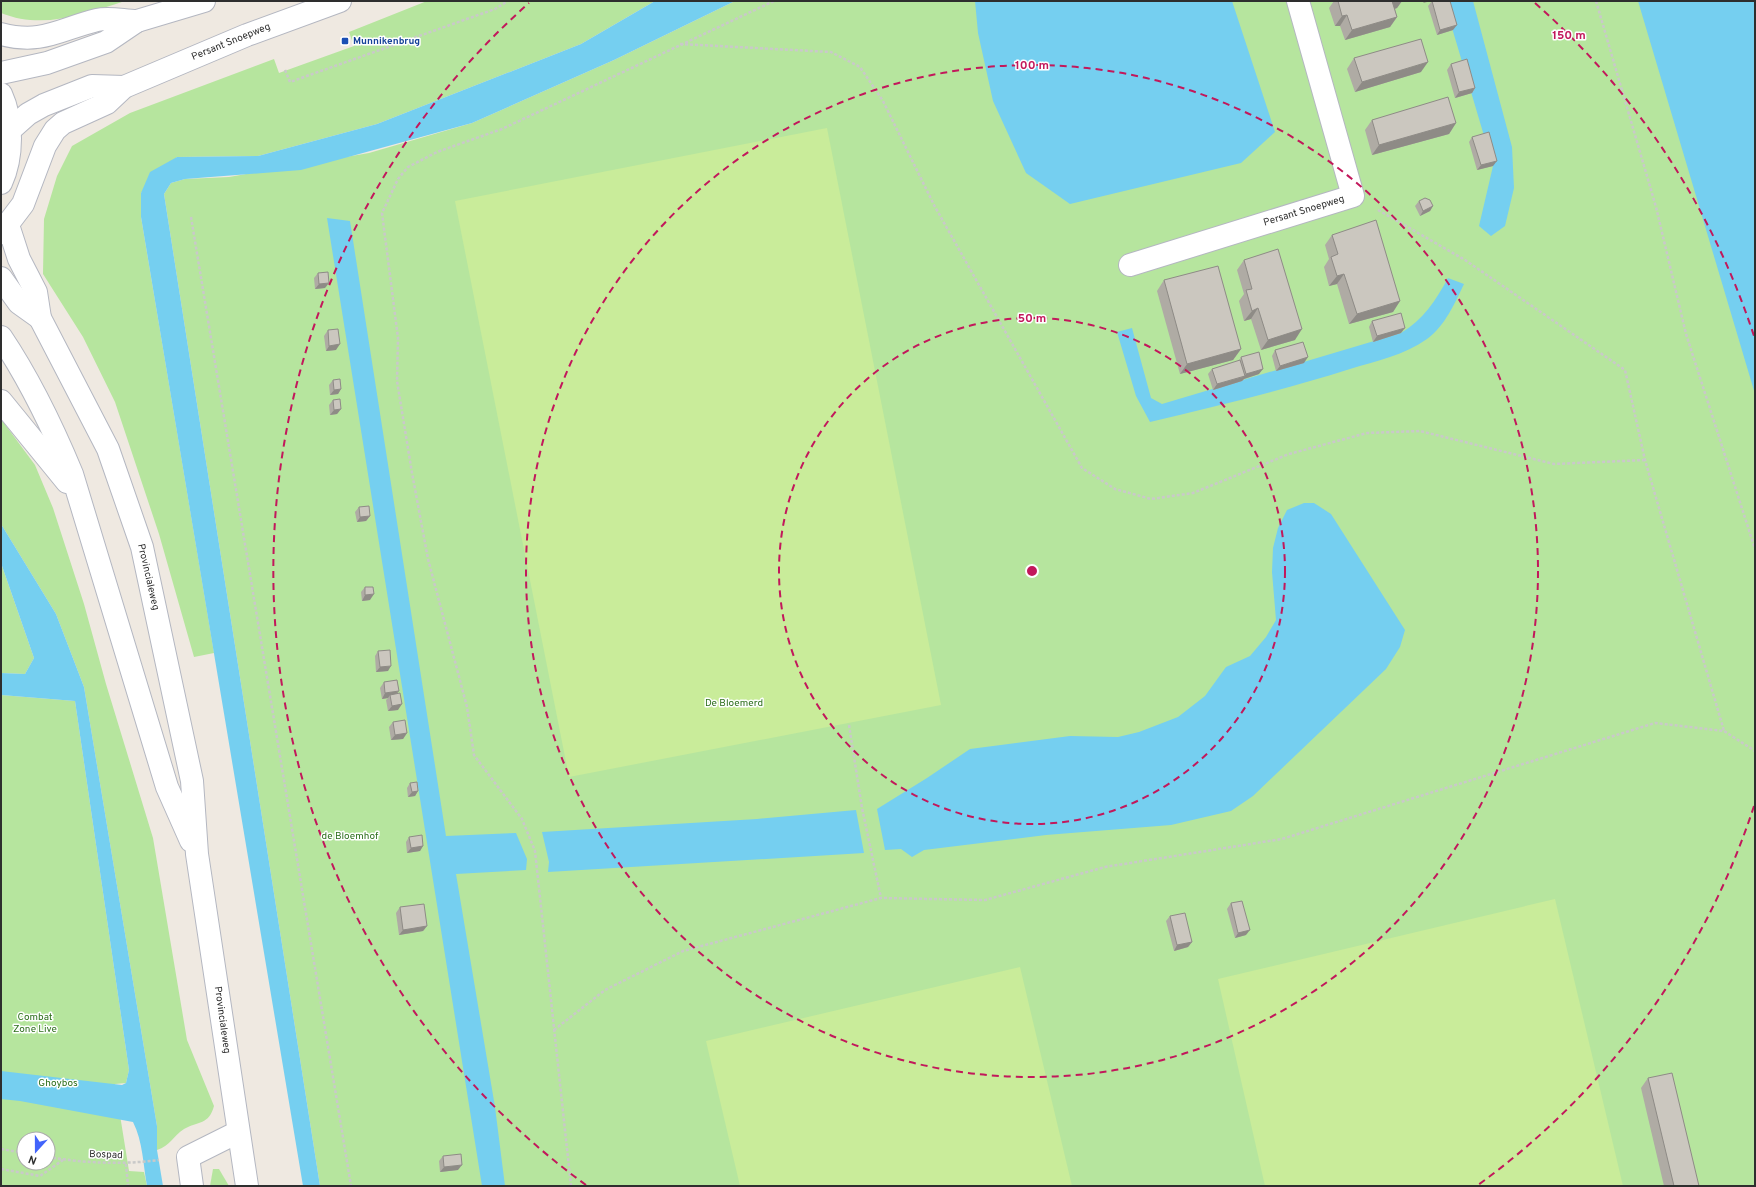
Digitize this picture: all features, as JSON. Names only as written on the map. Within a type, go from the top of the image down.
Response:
[{"type":"main road","points":[[1,73],[47,63],[106,42],[137,21],[204,1]]},
{"type":"main road","name":"Persant Snoepweg","points":[[4,229],[23,204],[45,146],[55,130],[63,123],[107,103],[124,87],[247,35],[340,1]]},
{"type":"main road","name":"Persant Snoepweg","points":[[1130,265],[1353,196],[1298,1]]},
{"type":"main road","points":[[8,36],[32,39],[58,34],[98,20],[137,21]]},
{"type":"main road","name":"Persant Snoepweg","points":[[10,130],[28,114],[44,105],[92,86],[124,87]]},
{"type":"main road","points":[[1,94],[10,130],[8,160],[1,183]]},
{"type":"main road","name":"Provincialeweg","points":[[4,229],[36,292],[40,318],[108,449],[142,547],[192,781],[197,854],[247,1186]]},
{"type":"main road","name":"Provincialeweg","points":[[1,278],[19,302],[40,318]]},
{"type":"main road","name":"Provincialeweg","points":[[1,337],[18,362],[51,425],[81,499],[147,726],[167,788],[197,854]]},
{"type":"main road","points":[[1,401],[81,499]]},
{"type":"main road","points":[[192,1186],[188,1157],[238,1132]]},
{"type":"path","points":[[285,70],[290,82],[495,8],[508,1]]},
{"type":"path","points":[[571,1186],[535,851],[522,819],[474,755],[467,706],[428,559],[412,473],[397,381],[398,338],[382,212],[398,179],[408,167],[437,152],[502,129],[679,44],[774,1]]},
{"type":"path","points":[[1596,1],[1656,207],[1686,334],[1755,549]]},
{"type":"path","points":[[679,44],[831,52],[860,68],[883,101],[934,205],[1082,468],[1115,489],[1151,499],[1193,493],[1289,454],[1367,433],[1420,431],[1554,464],[1645,460]]},
{"type":"path","points":[[1353,196],[1465,260],[1625,370],[1645,460],[1724,731]]},
{"type":"path","points":[[191,217],[351,1186]]},
{"type":"path","points":[[554,1030],[605,990],[683,951],[881,898],[985,900],[1104,867],[1282,839],[1655,723],[1724,731],[1755,751]]},
{"type":"path","points":[[849,725],[862,808],[881,898]]},
{"type":"path","points":[[1,1149],[16,1152]]},
{"type":"path","name":"Bospad","points":[[56,1159],[126,1164],[163,1159]]},
{"type":"path","points":[[1,1170],[40,1176],[63,1160]]},
{"type":"path","points":[[126,1164],[128,1186]]},
{"type":"green space","points":[[1,1],[125,1],[79,15],[48,20],[32,20],[17,18],[1,13]]},
{"type":"green space","points":[[427,1],[655,1],[581,44],[377,124],[258,156],[177,157],[141,193],[141,217],[214,653],[194,657],[159,534],[115,402],[83,337],[43,274],[44,219],[57,176],[72,146],[130,113],[274,59],[279,73],[354,46],[349,32]]},
{"type":"green space","name":"De Bloemerd","points":[[735,1],[1640,1],[1755,390],[1755,1186],[320,1186],[164,194],[171,183],[185,179],[229,177],[369,153],[472,123],[614,60]]},
{"type":"green space","points":[[827,128],[941,705],[569,777],[455,201]]},
{"type":"green space","points":[[1,419],[35,465],[53,508],[84,604],[106,684],[153,838],[187,1040],[214,1106],[212,1112],[206,1120],[184,1129],[165,1146],[157,1150],[157,1126],[84,687],[56,614],[1,524]]},
{"type":"green space","points":[[1,563],[34,658],[25,674],[1,673]]},
{"type":"green space","name":"Ghoybos","points":[[1,695],[75,701],[129,1070],[126,1083],[115,1084],[129,1171],[144,1172],[147,1186],[1,1186]]},
{"type":"green space","points":[[1555,899],[1623,1186],[1265,1186],[1218,979]]},
{"type":"green space","points":[[1020,967],[1072,1186],[740,1186],[706,1041]]},
{"type":"green space","points":[[213,1169],[219,1169],[229,1186],[210,1186]]},
{"type":"water","points":[[655,1],[735,1],[614,60],[472,123],[301,170],[185,179],[171,183],[164,194],[320,1186],[303,1186],[141,217],[141,193],[150,172],[177,157],[258,156],[377,124],[581,44]]},
{"type":"water","points":[[975,1],[1232,1],[1275,132],[1241,163],[1070,204],[1026,173],[993,101],[978,33]]},
{"type":"water","points":[[1444,1],[1473,1],[1512,147],[1514,188],[1505,226],[1491,236],[1479,226],[1493,166]]},
{"type":"water","points":[[1638,1],[1755,1],[1755,394]]},
{"type":"water","points":[[327,218],[350,221],[446,836],[516,833],[527,859],[526,870],[456,874],[495,1107],[505,1186],[482,1186]]},
{"type":"water","points":[[1448,278],[1464,284],[1453,306],[1439,328],[1418,345],[1380,360],[1300,384],[1150,422],[1136,396],[1117,332],[1132,328],[1151,398],[1162,404],[1401,333],[1416,322],[1428,309]]},
{"type":"water","points":[[1304,503],[1314,503],[1331,514],[1405,630],[1400,647],[1386,669],[1253,796],[1231,811],[1171,825],[1046,835],[924,850],[912,857],[901,849],[885,850],[877,809],[970,749],[1070,736],[1118,737],[1139,732],[1178,717],[1205,696],[1226,667],[1250,656],[1266,637],[1276,620],[1272,572],[1273,548],[1278,528],[1287,510]]},
{"type":"water","points":[[1,524],[56,614],[84,687],[157,1126],[157,1150],[163,1186],[147,1186],[141,1145],[133,1122],[20,1101],[1,1099],[1,1071],[122,1085],[126,1083],[129,1070],[75,701],[1,695],[1,673],[25,674],[34,658],[1,563]]},
{"type":"water","points":[[856,810],[864,853],[548,872],[549,862],[542,832],[757,819]]},
{"type":"building","points":[[1338,1],[1392,1],[1397,17],[1352,30],[1347,15],[1342,16]]},
{"type":"building","points":[[1432,1],[1450,1],[1457,25],[1440,30]]},
{"type":"building","points":[[1421,39],[1428,62],[1362,82],[1354,58]]},
{"type":"building","points":[[1467,59],[1475,88],[1459,92],[1451,64]]},
{"type":"building","points":[[1448,97],[1456,123],[1379,145],[1372,120]]},
{"type":"building","points":[[1489,132],[1497,161],[1481,165],[1472,137]]},
{"type":"building","points":[[1425,198],[1430,200],[1433,206],[1423,211],[1419,201]]},
{"type":"building","points":[[1376,220],[1400,301],[1357,314],[1344,274],[1337,276],[1331,257],[1338,254],[1332,235]]},
{"type":"building","points":[[1278,249],[1302,329],[1268,340],[1258,308],[1252,311],[1246,290],[1252,289],[1244,260]]},
{"type":"building","points":[[1218,266],[1241,349],[1187,364],[1164,280]]},
{"type":"building","points":[[328,272],[329,283],[319,284],[318,273]]},
{"type":"building","points":[[1401,313],[1405,328],[1377,336],[1372,321]]},
{"type":"building","points":[[338,329],[340,344],[329,346],[328,330]]},
{"type":"building","points":[[1303,342],[1308,357],[1280,366],[1275,350]]},
{"type":"building","points":[[1259,352],[1263,369],[1246,374],[1241,357]]},
{"type":"building","points":[[1240,360],[1245,376],[1217,384],[1212,369]]},
{"type":"building","points":[[340,379],[341,389],[334,390],[333,380]]},
{"type":"building","points":[[340,399],[341,409],[334,410],[333,400]]},
{"type":"building","points":[[369,506],[370,516],[360,517],[359,507]]},
{"type":"building","points":[[365,587],[373,587],[374,594],[365,595]]},
{"type":"building","points":[[390,650],[391,666],[380,667],[378,651]]},
{"type":"building","points":[[397,680],[399,691],[385,693],[384,682]]},
{"type":"building","points":[[400,693],[402,704],[392,706],[390,695]]},
{"type":"building","points":[[405,720],[407,733],[395,735],[393,722]]},
{"type":"building","points":[[417,782],[418,791],[412,792],[410,783]]},
{"type":"building","points":[[422,835],[423,846],[411,848],[409,837]]},
{"type":"building","points":[[1242,901],[1250,930],[1238,933],[1231,903]]},
{"type":"building","points":[[424,904],[427,926],[403,930],[400,907]]},
{"type":"building","points":[[1185,913],[1192,942],[1177,945],[1170,916]]},
{"type":"building","points":[[1672,1073],[1699,1186],[1674,1186],[1648,1078]]},
{"type":"building","points":[[461,1154],[462,1165],[444,1167],[443,1156]]},
{"type":"place","name":"Munnikenbrug","points":[[345,41]]},
{"type":"park label","name":"de Bloemhof","points":[[350,836]]},
{"type":"park label","name":"Combat Zone Live","points":[[35,1022]]}]
